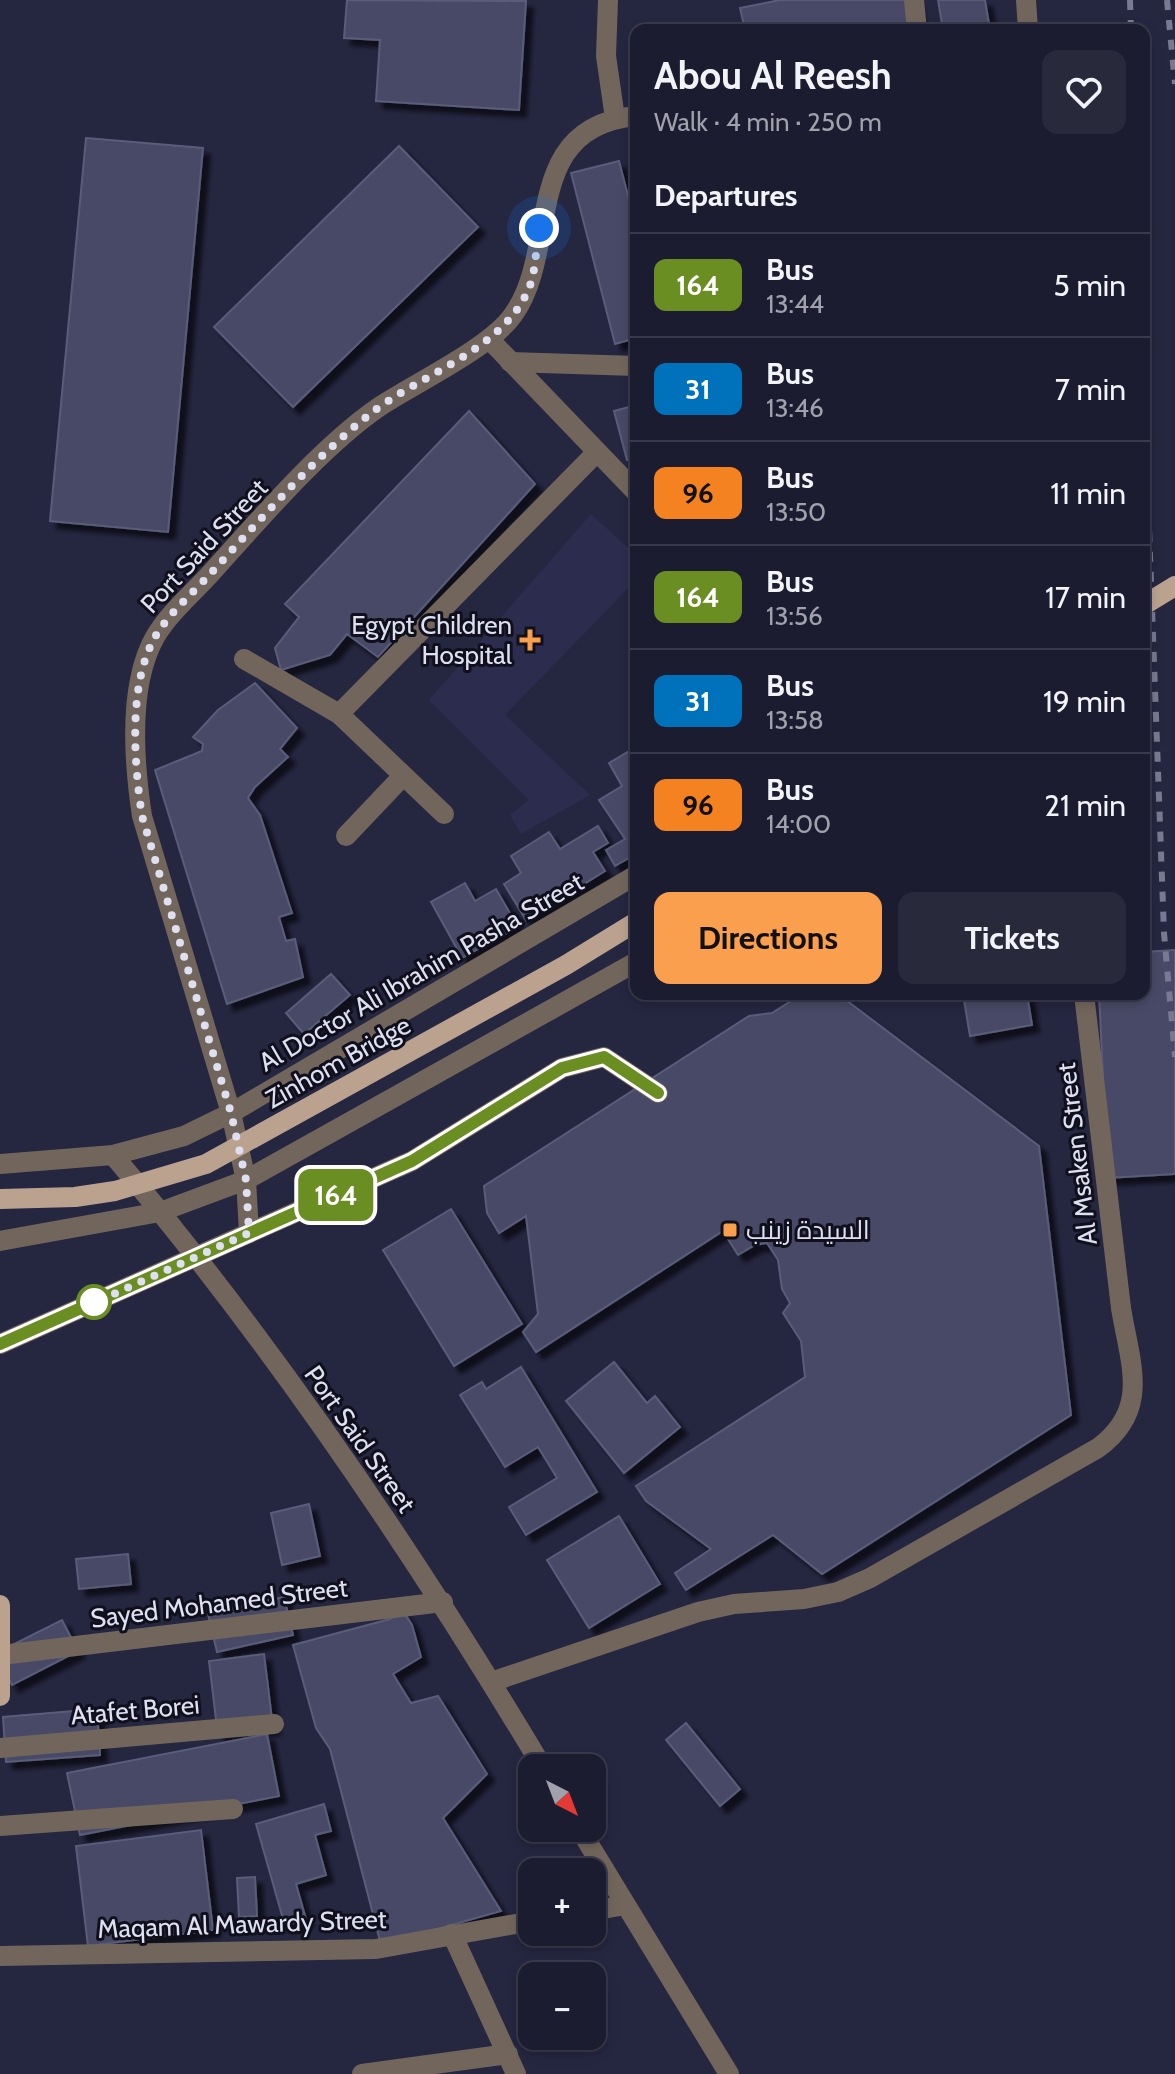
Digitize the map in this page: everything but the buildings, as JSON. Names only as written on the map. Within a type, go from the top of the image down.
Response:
[{"type":"main road","points":[[1150,601],[1175,586]]},
{"type":"main road","name":"Zinhom Bridge","points":[[0,1199],[64,1198],[115,1191],[206,1164],[566,965],[630,926]]},
{"type":"main road","points":[[0,1605],[0,1693]]},
{"type":"street","points":[[608,0],[606,56],[615,118]]},
{"type":"street","points":[[914,0],[916,24]]},
{"type":"street","points":[[1026,0],[1028,24]]},
{"type":"street","name":"Port Said Street","points":[[249,1233],[246,1180],[231,1113],[142,816],[135,741],[145,664],[155,637],[183,602],[339,441],[405,390],[489,339],[512,317],[530,286],[539,228],[554,174],[581,136],[615,118],[630,117]]},
{"type":"street","points":[[489,339],[630,486]]},
{"type":"street","points":[[510,362],[630,366]]},
{"type":"street","points":[[339,714],[596,453]]},
{"type":"street","points":[[244,659],[339,714],[444,814]]},
{"type":"street","points":[[346,836],[402,777]]},
{"type":"street","name":"Al Doctor Ali Ibrahim Pasha Street","points":[[0,1164],[113,1155],[184,1136],[231,1113],[630,879]]},
{"type":"street","points":[[0,1241],[160,1212],[246,1180],[630,965]]},
{"type":"street","name":"Al Msaken Street","points":[[491,1682],[698,1612],[734,1604],[804,1599],[838,1592],[870,1578],[1098,1448],[1127,1420],[1132,1407],[1132,1383],[1085,1000]]},
{"type":"street","points":[[0,1344],[412,1161],[562,1068],[604,1057],[658,1093]]},
{"type":"street","name":"Port Said Street","points":[[113,1155],[198,1256],[443,1602],[535,1754]]},
{"type":"street","name":"Sayed Mohamed Street","points":[[1,1655],[443,1602]]},
{"type":"street","name":"Atafet Borei","points":[[0,1748],[274,1724]]},
{"type":"street","points":[[0,1826],[233,1809]]},
{"type":"street","points":[[587,1842],[729,2074]]},
{"type":"street","points":[[606,1908],[625,1905]]},
{"type":"street","name":"Maqam Al Mawardy Street","points":[[0,1956],[362,1950],[518,1923]]},
{"type":"street","points":[[452,1934],[516,2074]]},
{"type":"street","points":[[362,2074],[508,2054]]},
{"type":"shaded area","name":"Egypt Children Hospital","points":[[591,514],[630,550],[630,586],[505,715],[590,795],[521,834],[510,815],[529,800],[429,700]]},
{"type":"railway","points":[[1130,0],[1131,24]]},
{"type":"railway","points":[[1167,0],[1175,84]]},
{"type":"railway","points":[[1150,554],[1164,933],[1175,1057]]},
{"type":"bus line","name":"164","points":[[0,1344],[412,1161],[562,1068],[604,1057],[658,1093]]},
{"type":"place","name":"Egypt Children Hospital","points":[[530,640]]},
{"type":"place","name":"السيدة زينب","points":[[730,1230]]},
{"type":"route","points":[[94,1302],[85,1307],[249,1233],[246,1180],[231,1113],[142,816],[135,741],[145,664],[155,637],[238,543],[370,413],[489,339],[512,317],[530,286],[539,228]]}]
